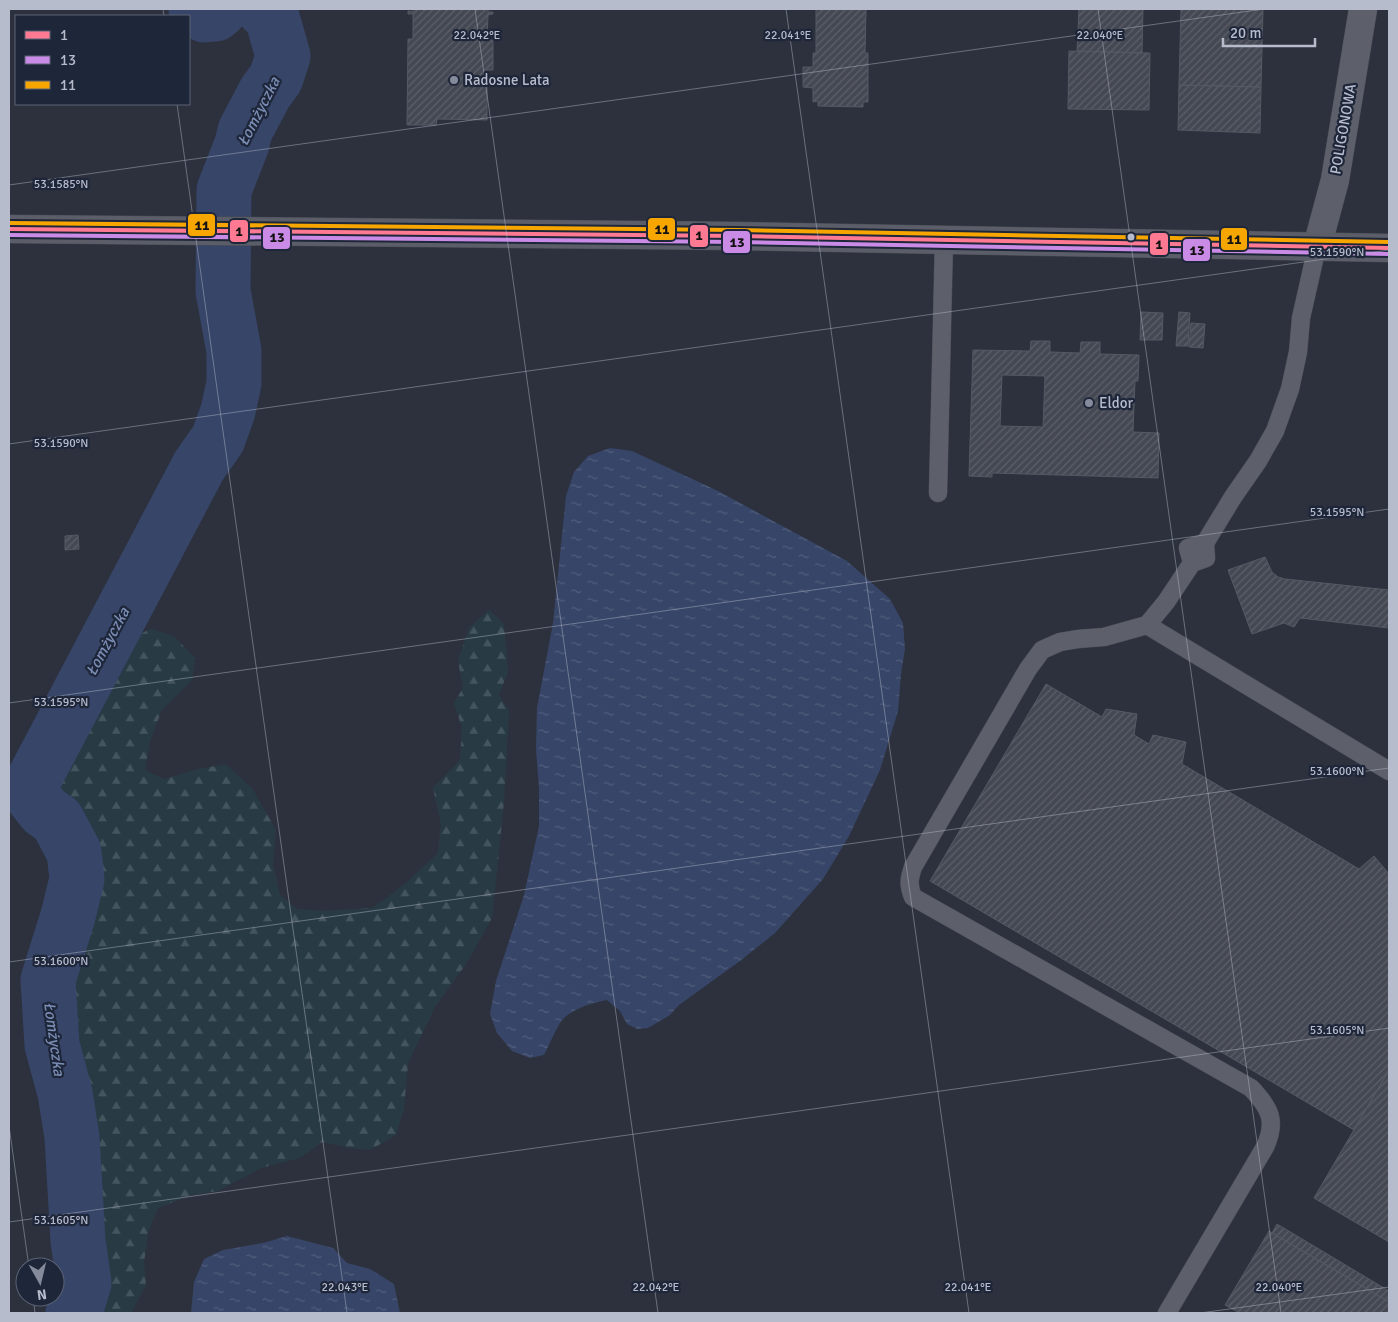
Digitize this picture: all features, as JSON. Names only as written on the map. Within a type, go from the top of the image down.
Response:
[{"type":"main road","points":[[9,229],[746,236],[1389,248]]},
{"type":"street","name":"POLIGONOWA","points":[[1317,247],[1335,180],[1363,9]]},
{"type":"lane","points":[[938,493],[944,240]]},
{"type":"lane","points":[[1168,1313],[1265,1147],[1269,1137],[1271,1119],[1264,1102],[1251,1088],[914,897],[910,888],[910,876],[1028,669],[1042,650],[1060,642],[1078,638],[1104,638],[1146,625],[1166,602],[1192,563],[1206,558],[1205,542],[1258,461],[1275,430],[1290,389],[1298,352],[1301,318],[1317,247]]},
{"type":"lane","points":[[1146,625],[1389,771]]},
{"type":"green space","points":[[489,610],[504,624],[508,672],[499,695],[509,711],[504,802],[492,918],[466,964],[435,1007],[408,1063],[404,1109],[396,1135],[370,1150],[322,1142],[300,1158],[261,1168],[218,1191],[192,1195],[158,1208],[148,1232],[144,1263],[146,1285],[131,1313],[81,1313],[93,1290],[93,1218],[81,1131],[62,1044],[58,983],[80,911],[89,868],[78,840],[46,794],[43,784],[48,766],[117,646],[150,629],[174,636],[195,658],[192,680],[162,710],[150,741],[145,770],[164,779],[225,764],[252,788],[276,830],[273,864],[280,895],[297,909],[324,911],[373,908],[405,884],[438,853],[441,824],[433,788],[460,760],[462,728],[454,703],[463,688],[458,661],[469,628]]},
{"type":"water","points":[[610,448],[632,451],[718,491],[847,561],[890,599],[903,623],[905,649],[898,711],[880,770],[849,836],[823,879],[775,933],[679,1005],[670,1015],[648,1028],[637,1029],[627,1024],[620,1011],[607,1000],[595,1003],[581,1007],[564,1018],[544,1055],[530,1058],[512,1051],[497,1033],[490,1014],[496,981],[524,895],[539,826],[536,749],[537,708],[553,623],[566,496],[574,472],[588,456]]},
{"type":"water","points":[[287,1236],[333,1248],[347,1263],[370,1269],[394,1284],[400,1313],[191,1313],[194,1282],[204,1259],[223,1250],[263,1243]]},
{"type":"building","points":[[413,9],[488,9],[488,12],[493,12],[493,14],[488,15],[487,40],[493,40],[493,70],[487,70],[487,120],[437,119],[436,125],[407,125],[408,39],[413,39],[413,14],[408,14],[408,11],[413,12]]},
{"type":"building","points":[[816,9],[866,9],[865,53],[868,53],[868,102],[863,102],[863,107],[818,106],[818,101],[813,102],[813,88],[803,87],[803,67],[813,67],[813,53],[816,53]]},
{"type":"building","points":[[1079,9],[1143,9],[1142,53],[1077,51]]},
{"type":"building","points":[[1181,9],[1263,9],[1261,87],[1179,85]]},
{"type":"building","points":[[1069,51],[1150,53],[1149,110],[1068,109]]},
{"type":"building","points":[[1179,85],[1261,87],[1260,133],[1178,130]]},
{"type":"building","points":[[1141,312],[1163,313],[1162,340],[1140,340]]},
{"type":"building","points":[[1179,312],[1190,313],[1188,346],[1176,346]]},
{"type":"building","points":[[1191,323],[1205,324],[1203,348],[1189,347]]},
{"type":"building","name":"Eldor","points":[[1031,341],[1050,341],[1050,352],[1080,353],[1081,342],[1100,342],[1100,354],[1139,355],[1138,381],[1135,381],[1133,432],[1159,433],[1158,478],[992,473],[992,477],[969,476],[973,350],[1030,351]],"holes":[[[1002,375],[1045,376],[1043,427],[1000,426]]]},
{"type":"building","points":[[78,535],[79,549],[65,550],[65,536]]},
{"type":"building","points":[[1265,557],[1272,572],[1278,577],[1285,579],[1389,590],[1389,628],[1300,618],[1294,627],[1284,623],[1252,634],[1228,570]]},
{"type":"building","points":[[1046,684],[1102,717],[1106,709],[1137,714],[1134,735],[1149,744],[1153,735],[1186,742],[1182,764],[1359,869],[1374,856],[1389,874],[1389,1070],[1354,1130],[930,881]]},
{"type":"building","points":[[1389,1070],[1389,1242],[1314,1198]]},
{"type":"building","points":[[1277,1224],[1389,1291],[1389,1302],[1272,1233]]},
{"type":"building","points":[[1269,1231],[1389,1302],[1389,1313],[1240,1313],[1225,1305]]},
{"type":"waterway","name":"Łomżyczka","points":[[196,9],[205,15],[215,14],[221,9]]},
{"type":"waterway","name":"Łomżyczka","points":[[73,1313],[84,1283],[78,1241],[72,1137],[65,1093],[52,1045],[48,980],[68,916],[77,879],[74,852],[57,820],[44,811],[33,797],[33,781],[199,466],[218,439],[228,411],[234,383],[234,351],[223,291],[224,190],[242,144],[245,131],[265,93],[276,78],[283,56],[272,17],[263,9]]},
{"type":"transit line","name":"11","points":[[9,223],[737,230],[1389,242]]},
{"type":"transit line","name":"1","points":[[9,229],[737,236],[1389,248]]},
{"type":"transit line","name":"13","points":[[9,235],[737,242],[1389,254]]},
{"type":"place","name":"Radosne Lata","points":[[454,80]]},
{"type":"place","name":"Eldor","points":[[1089,403]]}]
